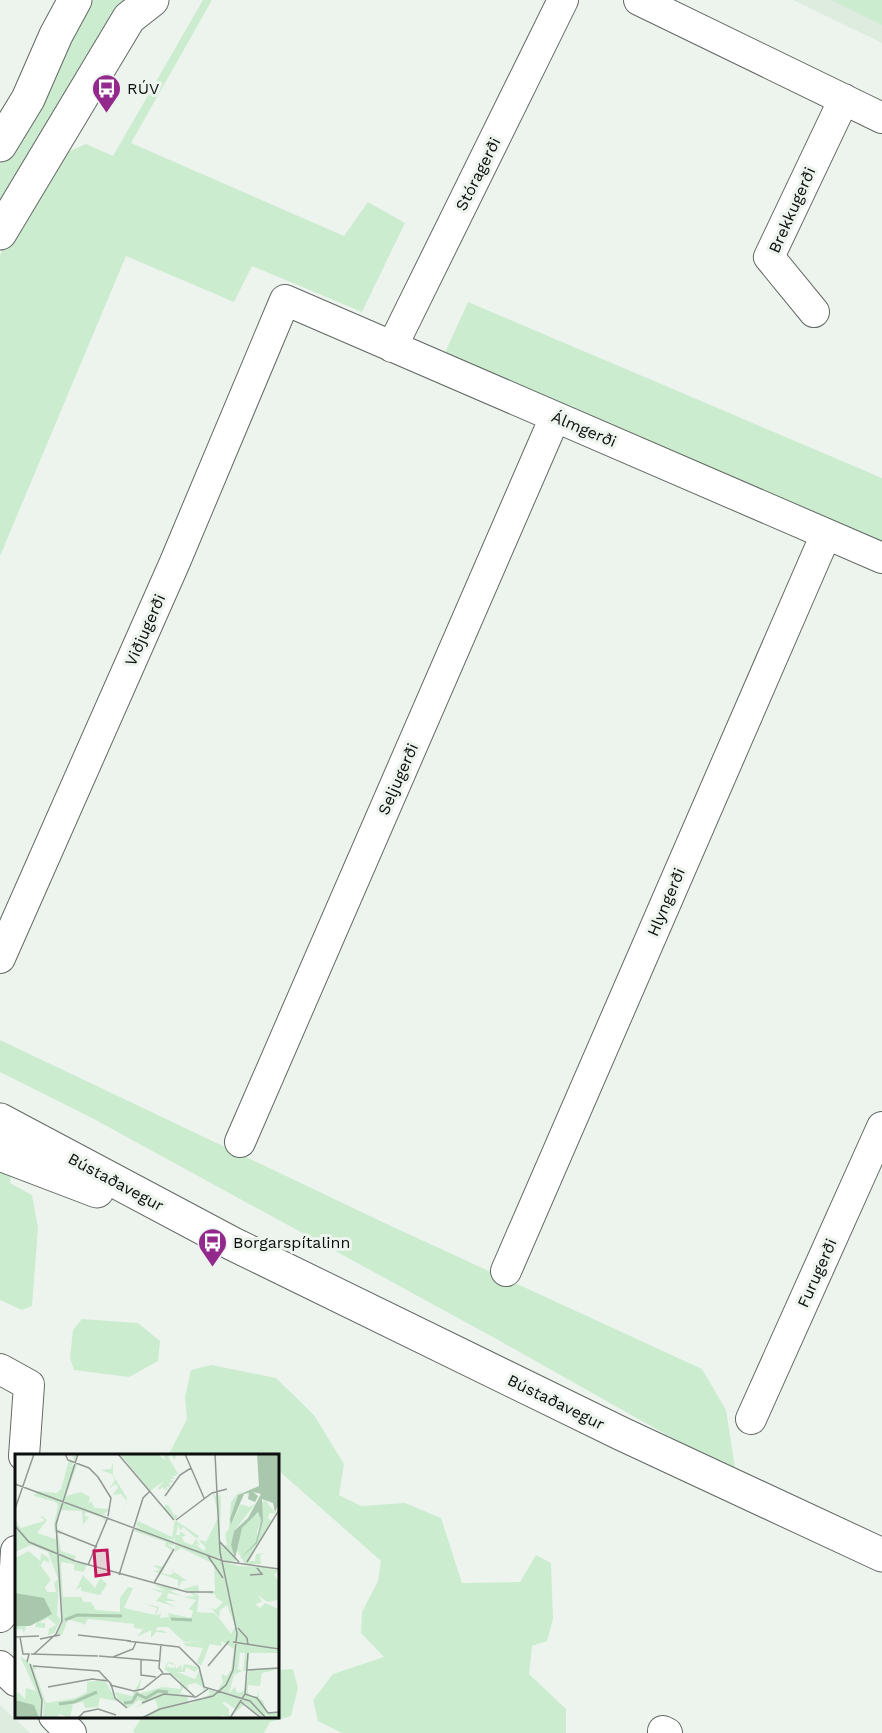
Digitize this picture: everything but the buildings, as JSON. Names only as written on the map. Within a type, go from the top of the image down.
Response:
[{"type":"main road","points":[[0,145],[28,99],[56,34],[75,0]]},
{"type":"main road","points":[[0,233],[129,18],[152,0]]},
{"type":"main road","name":"Bústaðavegur","points":[[0,1120],[233,1244],[622,1434],[882,1555]]},
{"type":"main road","name":"Bústaðavegur","points":[[0,1154],[233,1244]]},
{"type":"street","name":"Stóragerði","points":[[392,347],[563,0]]},
{"type":"street","points":[[639,0],[882,118]]},
{"type":"street","name":"Brekkugerði","points":[[814,312],[769,257],[844,99]]},
{"type":"street","name":"Álmgerði","points":[[285,300],[882,558]]},
{"type":"street","name":"Viðjugerði","points":[[0,958],[175,562],[285,300]]},
{"type":"street","name":"Seljugerði","points":[[240,1142],[555,417]]},
{"type":"street","name":"Hlyngerði","points":[[506,1271],[826,534]]},
{"type":"street","name":"Furugerði","points":[[751,1419],[882,1127]]},
{"type":"street","points":[[0,1369],[30,1386],[24,1454]]},
{"type":"street","points":[[0,1617],[13,1601],[15,1568]]},
{"type":"street","points":[[0,1666],[15,1680]]},
{"type":"street","points":[[56,1718],[71,1733]]},
{"type":"shaded area","points":[[793,0],[882,0],[882,43]]},
{"type":"shaded area","points":[[0,1705],[30,1733],[0,1733]]},
{"type":"green space","points":[[92,0],[129,0],[0,214],[0,161]]},
{"type":"green space","points":[[203,0],[212,0],[131,143],[344,236],[368,202],[405,223],[362,312],[252,266],[234,302],[126,256],[0,556],[0,255],[63,154],[86,144],[113,156]]},
{"type":"green space","points":[[831,0],[882,0],[882,25]]},
{"type":"green space","points":[[468,302],[882,478],[882,547],[443,357]]},
{"type":"green space","points":[[0,1040],[391,1226],[702,1369],[726,1410],[736,1474],[500,1341],[92,1118],[0,1072]]},
{"type":"green space","points":[[0,1161],[12,1166],[10,1183],[32,1195],[38,1228],[32,1306],[22,1310],[0,1300]]},
{"type":"green space","points":[[82,1319],[138,1323],[160,1341],[158,1361],[129,1377],[74,1370],[70,1358],[73,1330]]},
{"type":"green space","points":[[211,1365],[276,1378],[314,1415],[344,1464],[339,1495],[361,1506],[405,1503],[441,1518],[462,1583],[520,1582],[536,1555],[551,1563],[553,1619],[547,1641],[532,1646],[529,1674],[566,1709],[566,1733],[342,1733],[318,1721],[313,1700],[333,1674],[384,1657],[361,1633],[362,1612],[378,1581],[381,1561],[279,1471],[279,1454],[170,1454],[187,1419],[185,1397],[191,1370]]},
{"type":"green space","points":[[293,1669],[298,1688],[291,1716],[270,1722],[264,1733],[135,1733],[133,1731],[141,1718],[279,1718],[279,1670]]},
{"type":"place","name":"RÚV","points":[[106,114]]},
{"type":"place","name":"Borgarspítalinn","points":[[212,1268]]}]
